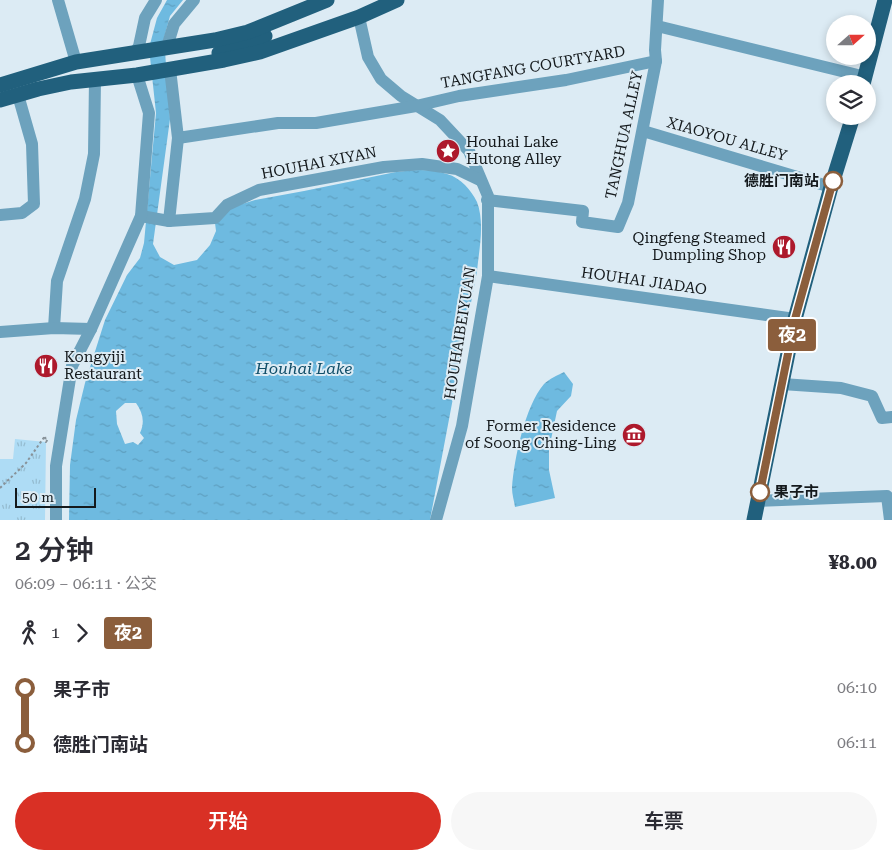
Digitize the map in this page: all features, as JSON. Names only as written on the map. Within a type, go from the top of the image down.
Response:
[{"type":"main road","points":[[0,85],[76,62],[170,66],[260,52],[359,17],[397,0]]},
{"type":"main road","points":[[865,75],[885,0]]},
{"type":"main road","points":[[170,66],[212,56],[280,30],[321,3]]},
{"type":"main road","points":[[0,100],[71,82],[95,79],[136,66],[167,47],[215,40],[248,32],[321,3]]},
{"type":"main road","points":[[32,75],[108,71],[136,66]]},
{"type":"main road","points":[[754,520],[795,319],[831,187],[850,125]]},
{"type":"street","points":[[58,0],[76,62]]},
{"type":"street","points":[[56,520],[56,466],[72,366],[91,329],[141,216],[149,113],[136,66],[145,18],[156,0]]},
{"type":"street","points":[[167,47],[174,24],[194,0]]},
{"type":"street","name":"TANGHUA ALLEY","points":[[487,200],[583,211],[582,222],[618,227],[628,203],[656,61],[658,0]]},
{"type":"street","points":[[359,17],[368,57],[381,79],[416,106]]},
{"type":"street","points":[[657,26],[845,75]]},
{"type":"street","name":"TANGFANG COURTYARD","points":[[178,138],[278,123],[316,123],[416,106],[459,96],[566,80],[656,61]]},
{"type":"street","points":[[169,221],[178,138],[170,66]]},
{"type":"street","points":[[54,328],[56,281],[84,199],[94,154],[95,79]]},
{"type":"street","points":[[0,215],[22,213],[34,204],[32,144],[18,95]]},
{"type":"street","name":"HOUHAIBEIYUAN","points":[[416,106],[440,120],[469,151],[488,196],[488,276],[462,426],[436,520]]},
{"type":"street","name":"XIAOYOU ALLEY","points":[[642,131],[831,187]]},
{"type":"street","name":"HOUHAI XIYAN","points":[[141,216],[169,221],[214,218],[227,205],[259,190],[384,167],[422,164],[456,168],[480,180]]},
{"type":"street","name":"HOUHAI JIADAO","points":[[488,276],[795,319]]},
{"type":"street","points":[[0,332],[54,328],[91,329]]},
{"type":"street","points":[[782,384],[842,388],[872,396],[882,418],[892,417]]},
{"type":"street","points":[[758,501],[887,496],[890,520]]},
{"type":"path","points":[[0,488],[26,463],[45,436],[46,442],[51,434]]},
{"type":"green space","points":[[15,439],[46,442],[45,520],[0,520],[0,459],[13,459]]},
{"type":"water","name":"Houhai Lake","points":[[167,0],[183,0],[170,16],[164,38],[170,119],[153,244],[160,257],[174,265],[197,260],[210,245],[216,231],[215,223],[229,208],[255,200],[412,170],[436,171],[457,178],[469,189],[475,198],[481,219],[477,271],[430,520],[69,520],[70,465],[76,420],[85,383],[105,320],[127,275],[140,258],[144,243],[156,113],[149,48],[157,18]],"holes":[[[125,403],[136,403],[142,418],[140,433],[144,438],[138,445],[133,442],[125,444],[117,424],[116,411]]]},
{"type":"water","points":[[564,372],[573,384],[571,396],[557,411],[549,449],[549,470],[555,498],[515,507],[512,490],[513,476],[518,448],[531,405],[544,384]]},
{"type":"bus line","name":"夜2","points":[[760,492],[795,319],[833,181]]},
{"type":"place","name":"Houhai Lake Hutong Alley","points":[[448,151]]},
{"type":"place","name":"德胜门南站","points":[[833,181]]},
{"type":"place","name":"Qingfeng Steamed Dumpling Shop","points":[[784,247]]},
{"type":"place","name":"Kongyiji Restaurant","points":[[46,366]]},
{"type":"place","name":"Former Residence of Soong Ching-Ling","points":[[634,435]]},
{"type":"place","name":"果子市","points":[[760,492]]}]
